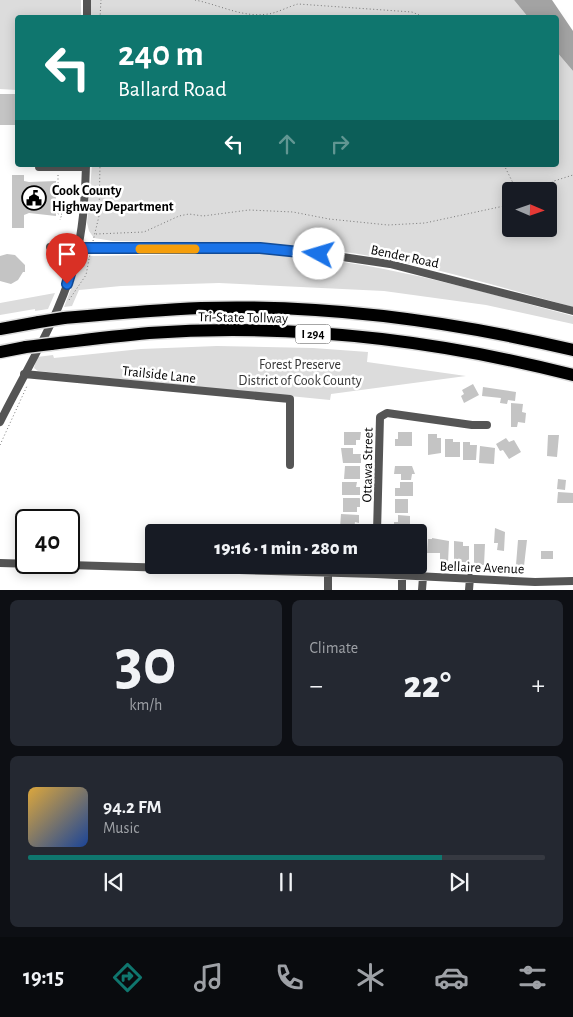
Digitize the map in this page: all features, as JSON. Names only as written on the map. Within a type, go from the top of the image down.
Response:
[{"type":"highway","name":"Tri-State Tollway","points":[[0,329],[64,318],[146,310],[202,308],[329,311],[448,324],[573,350]]},
{"type":"highway","name":"Tri-State Tollway","points":[[0,352],[26,347],[149,333],[242,331],[300,333],[410,343],[534,365],[573,375]]},
{"type":"street","points":[[87,0],[87,15]]},
{"type":"street","points":[[0,422],[54,315],[67,284],[78,248],[86,167]]},
{"type":"street","name":"Bender Road","points":[[50,248],[260,248],[336,256],[390,264],[425,272],[573,311]]},
{"type":"street","name":"Trailside Lane","points":[[24,374],[290,399],[290,465]]},
{"type":"street","name":"Ottawa Street","points":[[377,524],[380,417],[387,413],[472,425],[488,424]]},
{"type":"street","name":"Bellaire Avenue","points":[[0,563],[145,567]]},
{"type":"street","points":[[328,574],[328,590]]},
{"type":"street","name":"Bellaire Avenue","points":[[376,574],[470,578],[535,586],[573,581]]},
{"type":"street","points":[[402,576],[402,590]]},
{"type":"street","points":[[422,590],[423,577]]},
{"type":"street","points":[[469,590],[470,578]]},
{"type":"path","points":[[100,15],[101,0]]},
{"type":"path","points":[[195,0],[242,13],[270,14],[298,4],[412,12],[419,15]]},
{"type":"path","points":[[58,167],[58,214],[62,214],[60,220]]},
{"type":"path","points":[[100,167],[99,216],[96,234],[144,232],[178,216],[189,214],[203,216],[264,209],[329,219],[388,225],[425,223],[502,206]]},
{"type":"path","points":[[505,167],[512,182]]},
{"type":"path","points":[[552,182],[573,175]]},
{"type":"path","points":[[0,445],[27,389],[27,385]]},
{"type":"green space","points":[[0,0],[81,0],[81,15],[15,15],[15,90],[0,89]]},
{"type":"green space","points":[[91,0],[514,0],[526,15],[91,15]]},
{"type":"green space","points":[[559,55],[573,71],[573,307],[456,275],[367,255],[281,246],[113,241],[94,238],[89,231],[87,223],[92,167],[559,167]]},
{"type":"green space","points":[[258,253],[339,261],[417,276],[573,316],[573,324],[486,305],[384,291],[219,283],[121,286],[79,290],[72,306],[64,307],[80,265],[90,256]]},
{"type":"green space","points":[[55,293],[48,309],[35,311],[35,309],[0,315],[0,303]]},
{"type":"green space","name":"Forest Preserve District of Cook County","points":[[217,346],[313,348],[368,352],[367,362],[466,376],[331,394],[330,400],[38,371],[34,368],[37,357],[53,355],[54,358],[141,349]]},
{"type":"shaded area","points":[[514,0],[552,0],[573,31],[573,71],[559,55],[559,15],[526,15]]},
{"type":"building","points":[[0,94],[15,94],[15,125],[0,125]]},
{"type":"building","name":"Cook County Highway Department","points":[[12,175],[24,175],[24,181],[29,182],[56,181],[56,216],[29,213],[24,215],[24,228],[12,228]]},
{"type":"building","points":[[7,254],[15,255],[25,265],[25,272],[23,272],[18,280],[11,284],[0,281],[0,256]]},
{"type":"building","points":[[473,384],[479,395],[464,403],[461,396],[464,394],[462,390]]},
{"type":"building","points":[[483,387],[516,392],[515,401],[508,400],[507,404],[500,403],[501,398],[482,396]]},
{"type":"building","points":[[511,403],[523,404],[522,412],[526,413],[525,423],[518,422],[517,427],[511,427]]},
{"type":"building","points":[[344,432],[361,432],[360,440],[356,440],[356,445],[344,445]]},
{"type":"building","points":[[398,432],[412,432],[412,446],[395,446]]},
{"type":"building","points":[[428,434],[437,434],[437,438],[441,438],[441,453],[428,455]]},
{"type":"building","points":[[548,435],[559,435],[557,457],[547,456]]},
{"type":"building","points":[[506,438],[509,442],[514,440],[521,452],[509,459],[503,450],[500,451],[496,444]]},
{"type":"building","points":[[445,439],[453,439],[453,442],[460,442],[460,457],[445,457]]},
{"type":"building","points":[[463,442],[477,445],[476,460],[463,460]]},
{"type":"building","points":[[480,446],[495,448],[494,464],[479,463]]},
{"type":"building","points":[[341,448],[353,448],[353,454],[361,454],[361,463],[343,463]]},
{"type":"building","points":[[345,466],[360,466],[360,479],[344,479]]},
{"type":"building","points":[[395,466],[412,466],[415,474],[412,474],[411,480],[401,480],[401,474],[394,474]]},
{"type":"building","points":[[558,479],[566,480],[565,490],[557,489]]},
{"type":"building","points":[[342,482],[357,482],[356,487],[360,487],[360,495],[342,495]]},
{"type":"building","points":[[400,482],[413,482],[413,496],[395,496],[395,488],[400,488]]},
{"type":"building","points":[[558,492],[573,493],[573,503],[557,503]]},
{"type":"building","points":[[343,498],[360,498],[360,507],[357,507],[357,512],[343,512]]},
{"type":"building","points":[[395,499],[408,499],[408,513],[395,513]]},
{"type":"building","points":[[341,514],[359,515],[359,523],[340,524]]},
{"type":"building","points":[[398,515],[410,516],[410,524],[394,524],[394,522],[398,522]]},
{"type":"building","points":[[495,528],[505,532],[504,551],[497,550],[498,543],[494,543]]},
{"type":"building","points":[[428,539],[449,541],[448,563],[440,563],[440,553],[427,553]]},
{"type":"building","points":[[518,540],[527,540],[524,566],[516,565]]},
{"type":"building","points":[[454,541],[463,542],[463,546],[469,546],[469,563],[454,561]]},
{"type":"building","points":[[474,544],[485,544],[484,565],[474,565]]},
{"type":"building","points":[[541,551],[553,551],[553,559],[541,559]]},
{"type":"slow traffic","points":[[140,249],[195,249]]},
{"type":"place","name":"Cook County Highway Department","points":[[34,198]]},
{"type":"route","points":[[67,284],[78,248],[260,248],[319,254]]}]
